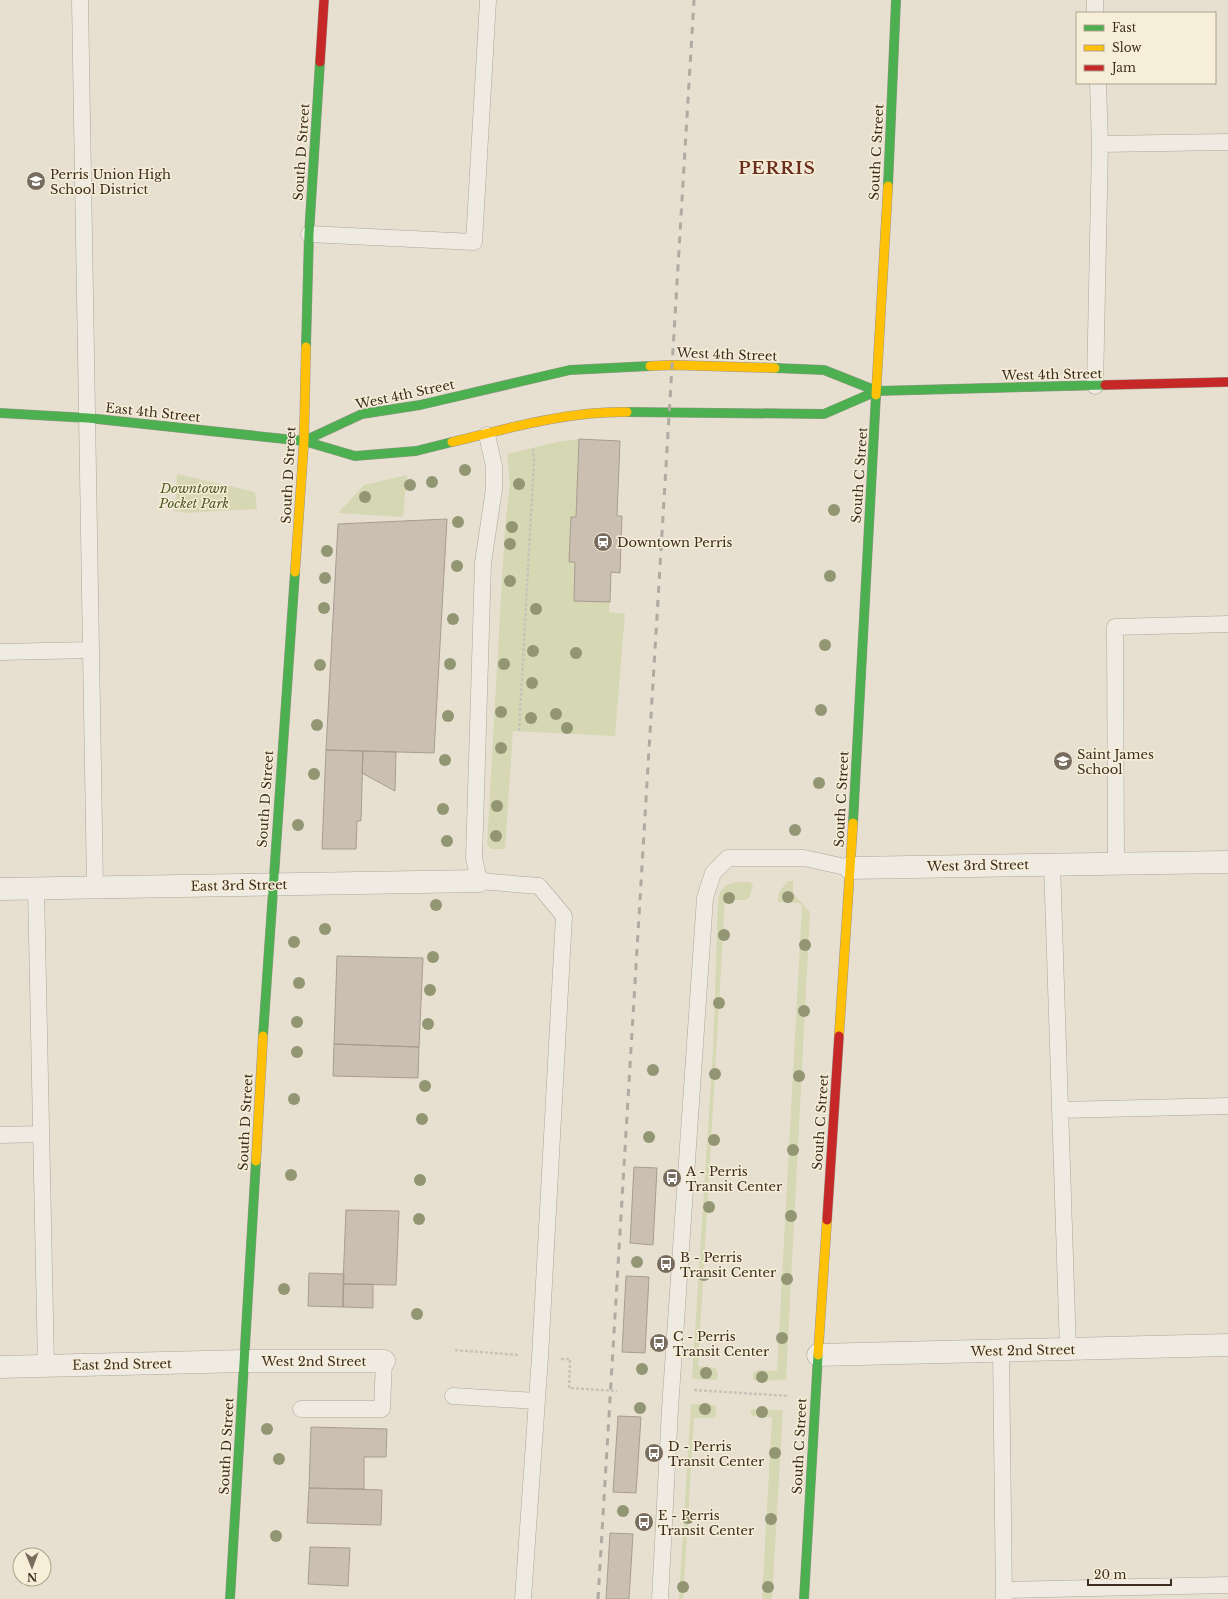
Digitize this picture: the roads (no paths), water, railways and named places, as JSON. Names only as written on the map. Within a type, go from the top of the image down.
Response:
[{"type":"main road","name":"South D Street","points":[[230,1599],[272,884],[304,441],[308,234],[324,0]]},
{"type":"main road","name":"South C Street","points":[[804,1599],[818,1354],[850,868],[877,391],[896,0]]},
{"type":"main road","name":"West 4th Street","points":[[304,441],[362,414],[420,405],[570,370],[673,364],[824,370],[877,391]]},
{"type":"main road","name":"West 4th Street","points":[[304,441],[356,456],[416,451],[535,422],[603,412],[824,414],[877,391],[1228,382]]},
{"type":"main road","name":"East 4th Street","points":[[0,413],[88,418],[304,441]]},
{"type":"street","name":"West 3rd Street","points":[[850,868],[1228,862]]},
{"type":"street","name":"East 3rd Street","points":[[0,889],[479,881]]},
{"type":"street","name":"West 2nd Street","points":[[818,1354],[1228,1345]]},
{"type":"street","name":"West 2nd Street","points":[[244,1361],[384,1361]]},
{"type":"street","name":"East 2nd Street","points":[[0,1367],[244,1361]]},
{"type":"lane","points":[[80,0],[95,888]]},
{"type":"lane","points":[[308,234],[474,242],[488,0]]},
{"type":"lane","points":[[1095,0],[1095,12]]},
{"type":"lane","points":[[1095,386],[1100,144],[1098,84]]},
{"type":"lane","points":[[1100,144],[1228,142]]},
{"type":"lane","points":[[486,434],[494,466],[494,489],[483,563],[474,858],[479,881],[539,886],[564,916],[537,1401],[524,1599]]},
{"type":"lane","points":[[1116,863],[1115,627],[1228,624]]},
{"type":"lane","points":[[0,652],[91,650]]},
{"type":"lane","name":"West 3rd Street","points":[[660,1599],[704,898],[712,873],[728,858],[804,858],[850,868]]},
{"type":"lane","points":[[1052,864],[1068,1349]]},
{"type":"lane","points":[[36,888],[46,1366]]},
{"type":"lane","points":[[1060,1110],[1228,1106]]},
{"type":"lane","points":[[0,1135],[41,1134]]},
{"type":"lane","points":[[1001,1350],[1004,1595],[1228,1585]]},
{"type":"lane","points":[[301,1409],[382,1409],[384,1361]]},
{"type":"lane","points":[[453,1396],[537,1401]]},
{"type":"railway","points":[[598,1599],[694,0]]},
{"type":"place","name":"Perris Union High School District","points":[[36,181]]},
{"type":"place","name":"Downtown Perris","points":[[603,542]]},
{"type":"place","name":"Saint James School","points":[[1063,761]]},
{"type":"place","name":"A - Perris Transit Center","points":[[672,1178]]},
{"type":"place","name":"B - Perris Transit Center","points":[[666,1264]]},
{"type":"place","name":"C - Perris Transit Center","points":[[659,1343]]},
{"type":"place","name":"D - Perris Transit Center","points":[[654,1453]]},
{"type":"place","name":"E - Perris Transit Center","points":[[644,1522]]},
{"type":"district","name":"PERRIS","points":[[777,168]]},
{"type":"park label","name":"Downtown Pocket Park","points":[[194,496]]}]
